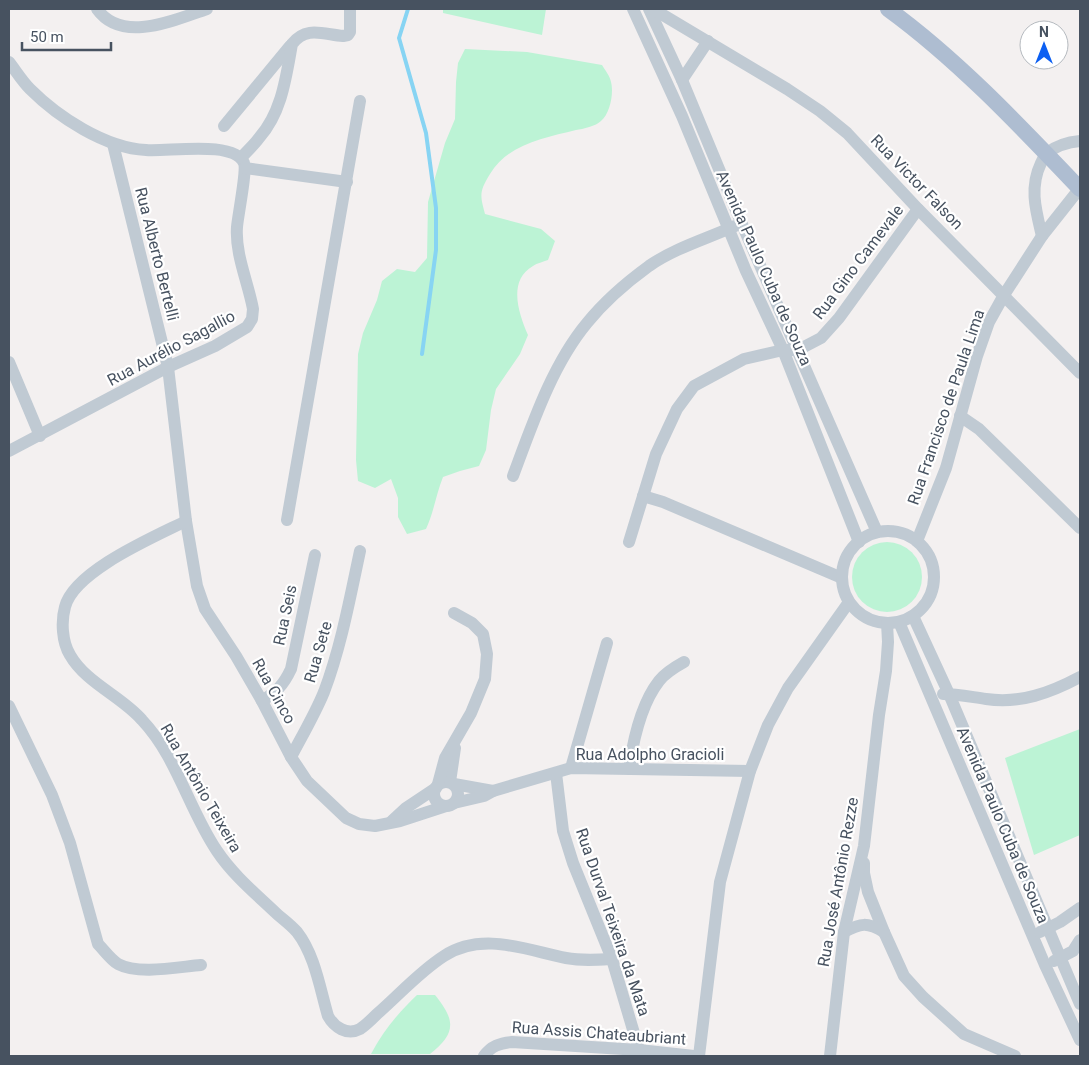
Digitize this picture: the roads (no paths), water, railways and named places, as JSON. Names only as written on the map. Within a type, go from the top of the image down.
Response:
[{"type":"main road","points":[[888,9],[918,31],[1002,109],[1080,188]]},
{"type":"street","points":[[97,9],[116,25],[131,28],[178,19],[207,9]]},
{"type":"street","points":[[224,126],[297,38],[308,32],[348,35],[350,32],[350,9]]},
{"type":"street","name":"Avenida Paulo Cuba de Souza","points":[[633,9],[682,116],[727,229],[783,350],[859,542]]},
{"type":"street","name":"Avenida Paulo Cuba de Souza","points":[[649,9],[682,80],[741,222],[877,532]]},
{"type":"street","name":"Rua Victor Falson","points":[[653,9],[820,111],[847,133],[918,209],[1080,373]]},
{"type":"street","points":[[682,80],[708,41]]},
{"type":"street","points":[[243,163],[275,114],[292,44]]},
{"type":"street","points":[[9,62],[30,88],[59,114],[113,144],[145,150],[220,149],[230,151],[243,163],[347,182]]},
{"type":"street","points":[[287,520],[360,101]]},
{"type":"street","points":[[1042,236],[1035,209],[1034,183],[1036,173],[1046,153],[1066,143],[1080,141]]},
{"type":"street","name":"Rua Alberto Bertelli","points":[[113,144],[168,368],[186,521]]},
{"type":"street","name":"Rua Aurélio Sagallio","points":[[9,451],[247,327],[252,319],[253,309],[237,237],[243,163]]},
{"type":"street","name":"Rua Francisco de Paula Lima","points":[[917,541],[946,468],[989,322],[1042,236],[1080,188]]},
{"type":"street","name":"Rua Gino Camevale","points":[[798,350],[821,338],[839,318],[918,209]]},
{"type":"street","points":[[513,476],[543,398],[566,355],[587,323],[616,294],[650,266],[679,250],[741,222]]},
{"type":"street","points":[[629,542],[656,454],[677,409],[694,386],[722,369],[744,359],[783,350],[798,350]]},
{"type":"street","points":[[9,362],[40,436]]},
{"type":"street","points":[[960,416],[979,429],[1080,528]]},
{"type":"street","points":[[643,496],[663,502],[842,578]]},
{"type":"street","name":"Rua Cinco","points":[[186,521],[198,586],[205,609],[236,656],[291,757],[307,781],[346,818],[359,824],[374,826],[400,821],[450,804]]},
{"type":"street","name":"Rua Antônio Teixeira","points":[[186,521],[126,550],[95,570],[74,591],[65,606],[64,643],[79,668],[126,703],[144,721],[167,754],[204,830],[217,852],[231,870],[296,932],[306,947],[312,962],[328,1016],[333,1025],[345,1031],[359,1029],[422,973],[444,956],[462,947],[482,944],[510,945],[566,958],[591,961],[612,959]]},
{"type":"street","points":[[877,532],[894,532],[906,535],[917,541],[927,551],[933,565],[935,579],[932,594],[924,606],[913,616],[893,623],[872,620],[859,613],[849,602],[842,578],[844,564],[850,552],[859,542],[877,532]]},
{"type":"street","name":"Rua Sete","points":[[291,757],[323,694],[329,678],[360,551]]},
{"type":"street","name":"Rua Seis","points":[[262,701],[282,686],[291,669],[315,555]]},
{"type":"street","points":[[699,1056],[720,882],[750,771],[768,725],[788,688],[849,602]]},
{"type":"street","points":[[445,785],[458,790],[458,796],[450,804],[438,803],[434,792],[445,785],[457,738],[479,695],[484,679],[487,654],[483,634],[472,623],[454,613]]},
{"type":"street","name":"Avenida Paulo Cuba de Souza","points":[[913,616],[949,694],[1080,1004]]},
{"type":"street","name":"Avenida Paulo Cuba de Souza","points":[[893,623],[930,694],[1045,965],[1080,1040]]},
{"type":"street","name":"Rua José Antônio Rezze","points":[[830,1056],[844,932],[864,846],[888,642],[893,623]]},
{"type":"street","points":[[571,768],[607,642]]},
{"type":"street","points":[[630,769],[636,731],[647,702],[659,681],[672,669],[684,662]]},
{"type":"street","points":[[930,694],[1015,700],[1046,694],[1080,677]]},
{"type":"street","points":[[9,706],[52,795],[70,843],[98,944],[118,964],[132,968],[146,969],[201,965]]},
{"type":"street","name":"Rua Adolpho Gracioli","points":[[450,804],[484,796],[493,791],[571,768],[750,771]]},
{"type":"street","name":"Rua Durval Teixeira da Mata","points":[[556,773],[563,831],[573,862],[612,959],[639,1050]]},
{"type":"street","points":[[392,822],[406,808],[445,785]]},
{"type":"street","name":"Rua Adolpho Gracioli","points":[[445,785],[493,791]]},
{"type":"street","points":[[864,846],[864,873],[868,892],[904,976],[923,998],[964,1034],[1015,1056]]},
{"type":"street","points":[[1032,935],[1065,919],[1080,908]]},
{"type":"street","points":[[844,932],[856,926],[871,924],[884,932]]},
{"type":"street","points":[[1045,965],[1073,950],[1080,940]]},
{"type":"street","name":"Rua Assis Chateaubriant","points":[[484,1056],[493,1047],[501,1043],[512,1042],[639,1050],[694,1056]]},
{"type":"waterway","points":[[408,9],[399,38],[426,133],[436,208],[436,250],[422,354]]}]
